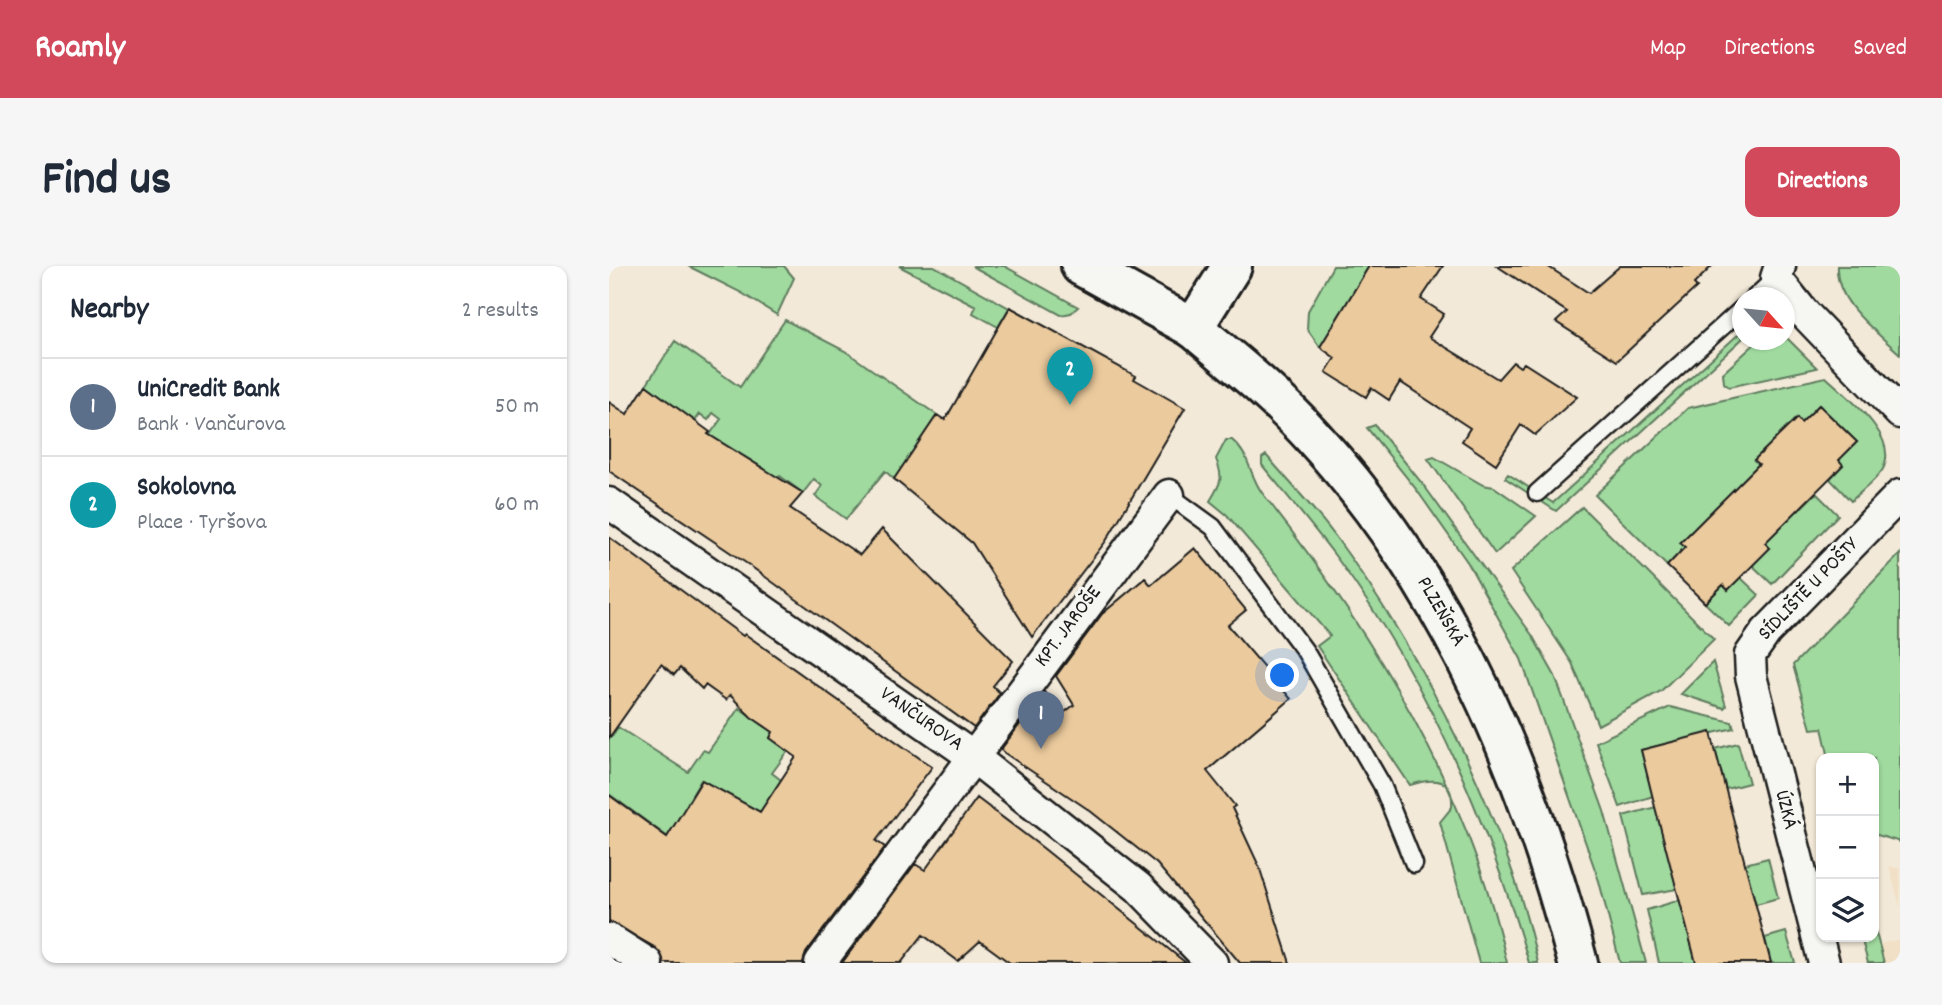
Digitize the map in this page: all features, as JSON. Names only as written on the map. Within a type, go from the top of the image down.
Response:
[{"type":"main road","name":"PLZEŇSKÁ","points":[[1081,266],[1193,328],[1266,389],[1315,438],[1368,502],[1411,562],[1448,622],[1480,686],[1528,802],[1578,963]]},
{"type":"main road","points":[[1193,328],[1232,266]]},
{"type":"street","points":[[1770,280],[1900,413]]},
{"type":"street","name":"KPT. JAROŠE","points":[[820,963],[1169,495]]},
{"type":"street","name":"SÍDLIŠTĚ U POŠTY","points":[[1750,655],[1766,632],[1900,495]]},
{"type":"street","name":"VANČUROVA","points":[[609,503],[972,756],[1137,887],[1212,963]]},
{"type":"street","name":"ÚZKÁ","points":[[1750,655],[1751,676],[1824,963]]},
{"type":"street","points":[[609,939],[647,963]]},
{"type":"lane","points":[[1537,493],[1732,317]]},
{"type":"lane","points":[[1169,495],[1213,527],[1305,651],[1382,785],[1414,864]]},
{"type":"shaded area","points":[[1889,866],[1900,869],[1900,907]]},
{"type":"shaded area","points":[[1900,939],[1900,963],[1884,963],[1879,944]]},
{"type":"green space","points":[[688,266],[784,266],[794,278],[777,315],[740,292]]},
{"type":"green space","points":[[899,266],[934,266],[1009,308],[998,327],[973,313],[976,306]]},
{"type":"green space","points":[[972,266],[1004,266],[1078,307],[1071,313],[1061,315]]},
{"type":"green space","points":[[1333,266],[1369,266],[1320,347],[1307,329],[1308,311]]},
{"type":"green space","points":[[1837,266],[1900,266],[1900,354],[1869,326],[1850,304],[1838,279]]},
{"type":"green space","points":[[785,320],[845,351],[937,415],[894,479],[885,471],[846,519],[815,496],[822,486],[814,479],[803,493],[780,476],[778,480],[706,440],[721,419],[713,413],[708,420],[700,414],[695,421],[646,385],[675,341],[740,387]]},
{"type":"green space","points":[[1732,340],[1732,348],[1556,511],[1505,478],[1508,474],[1553,503]]},
{"type":"green space","points":[[1795,346],[1817,368],[1729,387],[1724,383],[1723,373],[1748,350],[1795,350]]},
{"type":"green space","points":[[1826,377],[1869,418],[1884,444],[1886,456],[1883,469],[1851,501],[1830,479],[1843,465],[1839,460],[1857,442],[1819,405],[1801,423],[1796,418],[1755,460],[1759,464],[1741,482],[1745,487],[1722,501],[1681,542],[1685,547],[1667,566],[1595,495],[1688,408]]},
{"type":"green space","points":[[1375,425],[1425,487],[1532,635],[1555,676],[1604,811],[1646,963],[1620,963],[1599,881],[1521,659],[1468,563],[1416,489],[1367,428]]},
{"type":"green space","points":[[1226,440],[1232,440],[1243,453],[1258,487],[1342,602],[1378,658],[1412,715],[1447,787],[1433,781],[1410,785],[1317,646],[1330,636],[1227,515],[1210,501],[1220,481],[1216,459]]},
{"type":"green space","points":[[1266,455],[1335,536],[1368,583],[1429,685],[1483,795],[1524,908],[1538,963],[1529,963],[1494,856],[1451,751],[1426,700],[1368,603],[1327,545],[1262,465],[1262,458]]},
{"type":"green space","points":[[1434,457],[1483,485],[1494,487],[1536,516],[1495,554],[1428,459]]},
{"type":"green space","points":[[1816,493],[1838,515],[1772,584],[1752,565],[1765,543],[1797,503],[1802,507]]},
{"type":"green space","points":[[1582,507],[1714,639],[1661,691],[1598,725],[1572,663],[1511,571]]},
{"type":"green space","points":[[1900,554],[1900,842],[1879,836],[1879,753],[1828,753],[1822,728],[1811,729],[1793,665]]},
{"type":"green space","points":[[1740,577],[1759,595],[1729,626],[1705,603],[1723,585],[1728,590]]},
{"type":"green space","points":[[1713,662],[1726,706],[1724,708],[1681,694]]},
{"type":"green space","points":[[1670,707],[1732,722],[1734,728],[1641,750],[1653,796],[1620,807],[1596,742]]},
{"type":"green space","points":[[739,708],[773,732],[770,738],[788,751],[772,773],[781,780],[760,812],[701,780],[688,802],[734,832],[687,851],[609,794],[609,734],[612,736],[618,727],[688,772],[703,750],[708,752]]},
{"type":"green space","points":[[1738,743],[1749,783],[1726,789],[1715,749]]},
{"type":"green space","points":[[1452,797],[1490,898],[1507,963],[1479,963],[1440,822],[1452,807]]},
{"type":"green space","points":[[1656,807],[1677,889],[1643,895],[1623,816]]},
{"type":"green space","points":[[1768,858],[1778,898],[1756,904],[1745,864]]},
{"type":"green space","points":[[1680,900],[1696,963],[1659,963],[1647,910]]},
{"type":"green space","points":[[1786,932],[1795,963],[1771,963],[1765,938]]},
{"type":"green space","points":[[1862,942],[1878,942],[1884,963],[1868,963]]},
{"type":"building","points":[[1369,266],[1443,266],[1421,299],[1444,314],[1429,337],[1498,379],[1513,362],[1520,367],[1524,363],[1577,397],[1535,435],[1521,425],[1496,464],[1462,441],[1470,428],[1400,382],[1389,400],[1371,388],[1366,397],[1326,372],[1335,358],[1320,347]]},
{"type":"building","points":[[1497,266],[1547,266],[1589,293],[1620,266],[1712,266],[1694,284],[1697,287],[1617,361],[1556,322],[1567,312]]},
{"type":"building","points":[[1010,307],[1136,376],[1134,379],[1185,408],[1106,541],[1032,637],[972,543],[894,479],[937,415],[945,420]]},
{"type":"building","points":[[646,385],[710,432],[708,434],[803,493],[790,508],[860,555],[882,529],[1013,661],[993,686],[1000,693],[974,728],[749,565],[609,471],[609,402],[627,414]]},
{"type":"building","points":[[1819,405],[1857,442],[1839,460],[1843,465],[1765,543],[1770,548],[1728,590],[1723,585],[1705,603],[1667,566],[1685,547],[1680,543],[1759,464],[1754,460],[1797,418],[1801,423]]},
{"type":"building","points":[[609,537],[743,636],[745,634],[932,767],[876,841],[885,847],[806,953],[803,963],[664,963],[656,948],[609,922],[609,795],[667,837],[702,780],[760,812],[796,757],[770,738],[773,732],[751,717],[730,695],[726,700],[705,685],[702,689],[680,668],[674,675],[661,664],[609,738]]},
{"type":"building","points":[[1195,548],[1246,610],[1228,625],[1291,699],[1207,771],[1235,806],[1232,808],[1259,866],[1290,963],[1240,963],[1157,864],[1089,810],[1003,752],[1002,748],[1044,692],[1065,712],[1074,705],[1056,676],[1102,614],[1145,578],[1151,585]]},
{"type":"building","points":[[1711,732],[1771,963],[1696,963],[1655,807],[1641,750]]},
{"type":"building","points":[[977,798],[1186,963],[1010,963],[980,941],[958,961],[923,935],[901,963],[842,963],[915,864],[925,870]]},
{"type":"place","name":"Sokolovna","points":[[1070,405]]},
{"type":"place","name":"UniCredit Bank","points":[[1041,749]]}]
